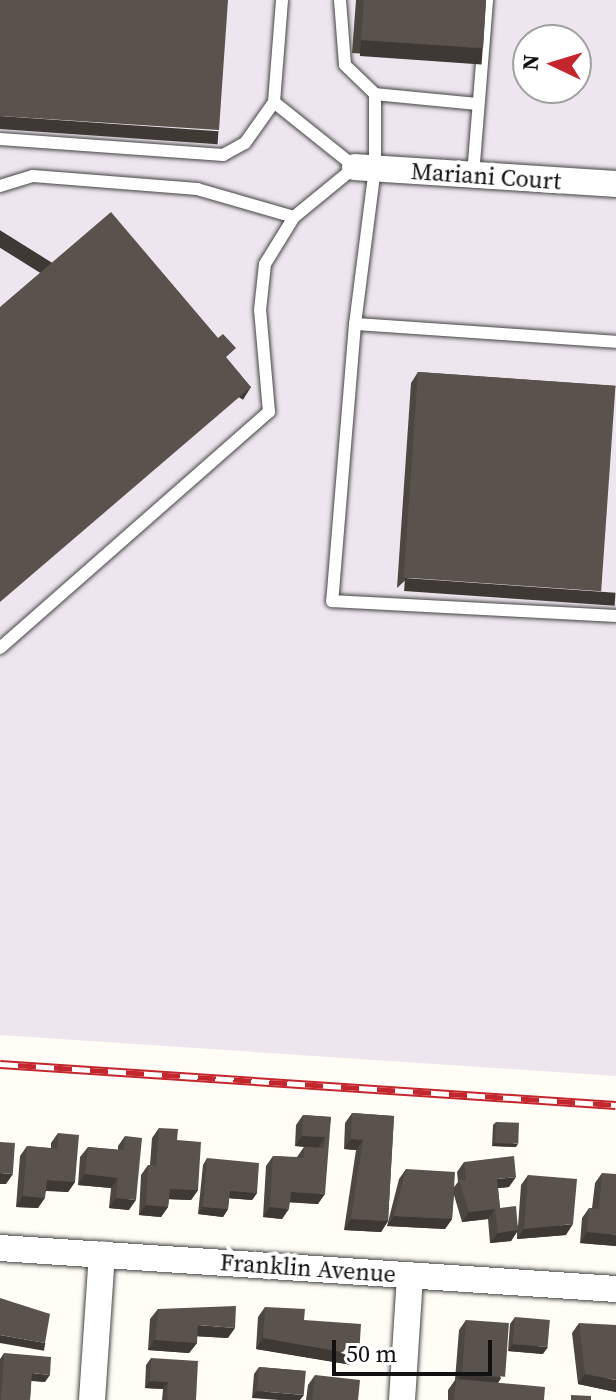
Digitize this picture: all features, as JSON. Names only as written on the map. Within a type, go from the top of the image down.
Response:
[{"type":"street","name":"Mariani Court","points":[[365,168],[616,184]]},
{"type":"street","name":"Franklin Avenue","points":[[0,1248],[616,1289]]},
{"type":"street","points":[[92,1400],[102,1254]]},
{"type":"street","points":[[402,1400],[410,1275]]},
{"type":"lane","points":[[0,139],[223,155],[245,143],[274,102],[282,0]]},
{"type":"lane","points":[[340,0],[345,65],[375,94],[477,104]]},
{"type":"lane","points":[[473,175],[487,0]]},
{"type":"lane","points":[[375,94],[365,168],[332,601],[616,616]]},
{"type":"lane","points":[[274,102],[365,168]]},
{"type":"lane","points":[[0,648],[269,412],[260,310],[265,264],[294,217],[365,168]]},
{"type":"lane","points":[[0,186],[33,176],[197,189],[294,217]]},
{"type":"lane","points":[[355,324],[616,342]]},
{"type":"shaded area","points":[[0,0],[616,0],[616,1076],[0,1035]]},
{"type":"building","points":[[0,0],[228,0],[219,130],[0,116]]},
{"type":"building","points":[[364,0],[486,0],[483,48],[361,40]]},
{"type":"building","points":[[111,212],[218,338],[223,334],[236,348],[226,357],[251,387],[0,602],[0,307]]},
{"type":"building","points":[[418,372],[616,386],[601,591],[404,577]]},
{"type":"building","points":[[352,1113],[394,1116],[388,1221],[351,1219],[363,1140],[351,1139]]},
{"type":"building","points":[[303,1115],[331,1117],[325,1194],[291,1192],[289,1209],[270,1207],[273,1156],[304,1158],[304,1147],[324,1148],[325,1137],[302,1136]]},
{"type":"building","points":[[496,1122],[519,1123],[518,1144],[495,1143]]},
{"type":"building","points":[[159,1128],[178,1129],[177,1140],[201,1142],[198,1190],[170,1189],[168,1207],[146,1205],[148,1165],[156,1166]]},
{"type":"building","points":[[58,1133],[79,1135],[75,1182],[47,1180],[45,1198],[23,1196],[27,1146],[57,1149]]},
{"type":"building","points":[[125,1136],[142,1138],[136,1200],[116,1198],[118,1178],[85,1174],[88,1147],[124,1150]]},
{"type":"building","points":[[0,1142],[15,1143],[13,1174],[0,1173]]},
{"type":"building","points":[[514,1156],[516,1177],[497,1179],[500,1208],[516,1206],[518,1230],[498,1233],[495,1209],[469,1212],[459,1180],[466,1180],[464,1162]]},
{"type":"building","points":[[207,1158],[259,1163],[257,1193],[230,1191],[228,1209],[203,1207]]},
{"type":"building","points":[[406,1169],[455,1172],[452,1219],[394,1216]]},
{"type":"building","points":[[602,1173],[616,1174],[616,1235],[587,1232],[589,1208],[599,1209]]},
{"type":"building","points":[[528,1175],[577,1179],[573,1224],[524,1229]]},
{"type":"building","points":[[0,1298],[50,1314],[45,1343],[0,1335]]},
{"type":"building","points":[[236,1306],[235,1328],[198,1325],[197,1343],[155,1340],[158,1309]]},
{"type":"building","points":[[265,1307],[305,1309],[304,1320],[361,1324],[359,1355],[263,1338]]},
{"type":"building","points":[[515,1317],[550,1320],[548,1347],[513,1344]]},
{"type":"building","points":[[466,1320],[509,1323],[505,1377],[462,1374]]},
{"type":"building","points":[[579,1323],[616,1325],[616,1380],[585,1374]]},
{"type":"building","points":[[4,1353],[51,1357],[50,1375],[32,1373],[30,1400],[1,1400]]},
{"type":"building","points":[[151,1358],[198,1361],[196,1400],[167,1400],[168,1382],[150,1381]]},
{"type":"building","points":[[259,1367],[306,1371],[304,1395],[257,1391]]},
{"type":"building","points":[[315,1375],[360,1380],[358,1400],[312,1400]]},
{"type":"building","points":[[456,1379],[545,1387],[544,1400],[454,1400]]},
{"type":"building","points":[[571,1395],[591,1396],[591,1400],[571,1400]]},
{"type":"railway","points":[[0,1064],[616,1105]]}]
